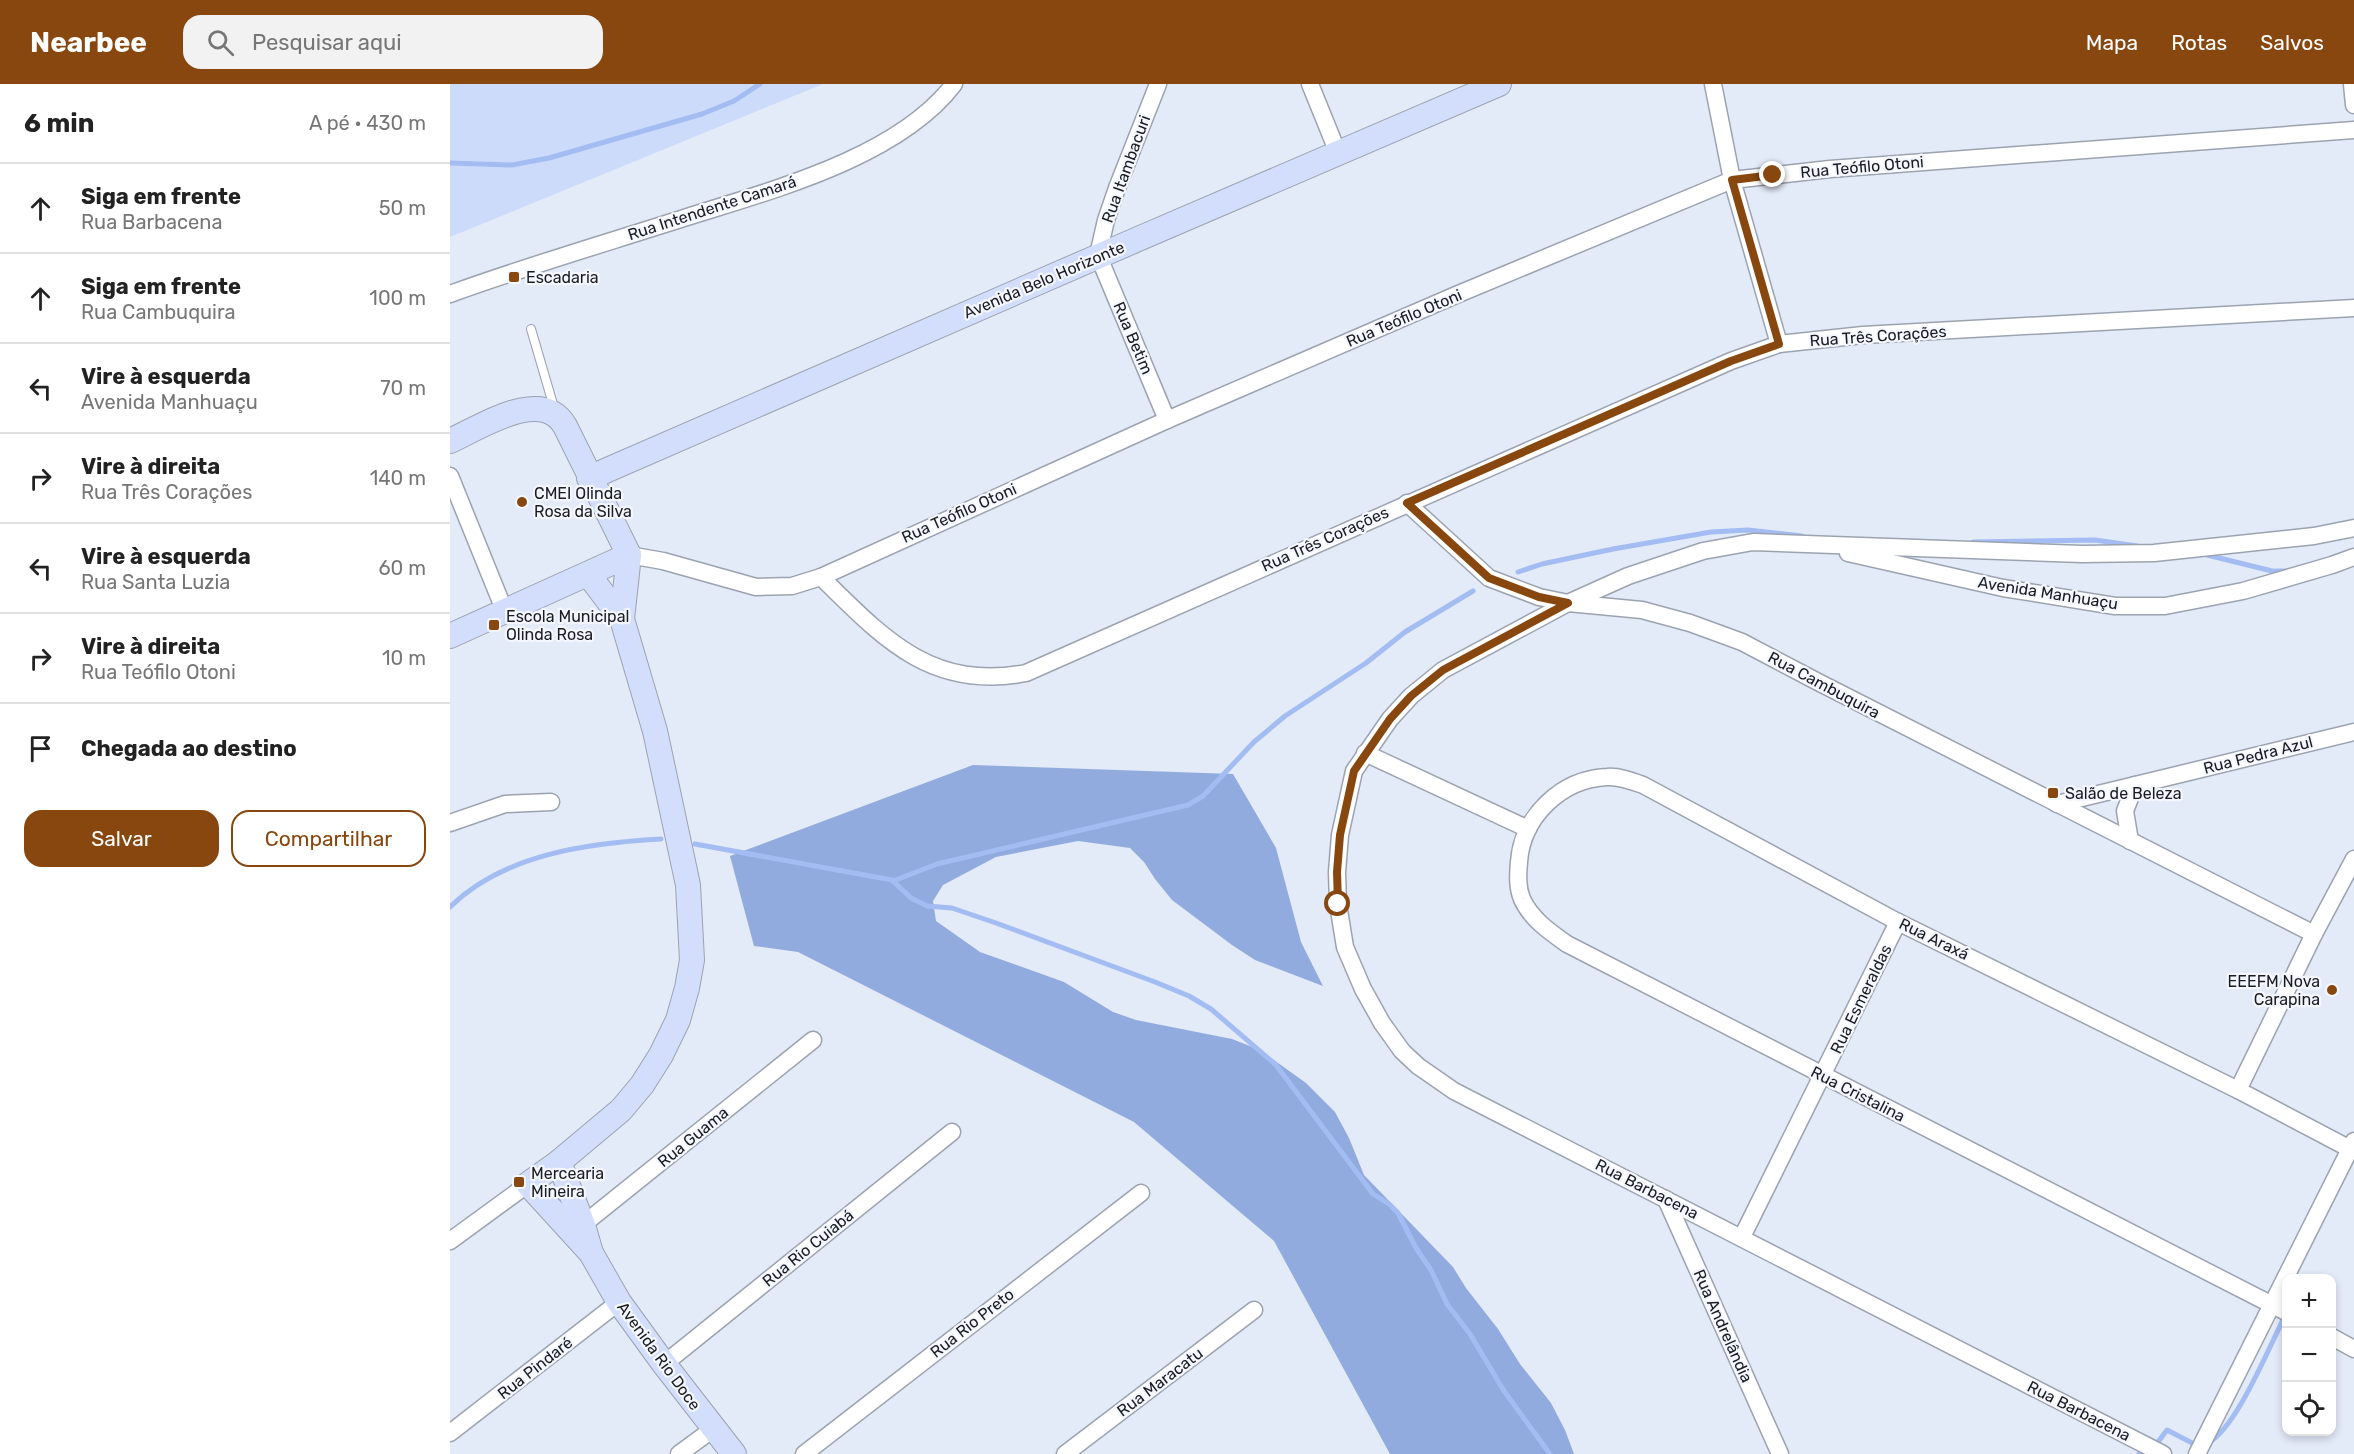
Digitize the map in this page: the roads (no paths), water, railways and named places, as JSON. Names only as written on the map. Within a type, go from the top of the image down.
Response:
[{"type":"street","name":"Rua Intendente Camará","points":[[450,294],[779,187],[857,156],[924,115],[954,84]]},
{"type":"street","name":"Rua Itambacuri","points":[[1098,255],[1116,188],[1158,84]]},
{"type":"street","points":[[1311,84],[1338,153]]},
{"type":"street","name":"Avenida Belo Horizonte","points":[[589,478],[1098,255],[1244,195],[1499,84]]},
{"type":"street","points":[[1713,84],[1732,180],[1779,344]]},
{"type":"street","points":[[2352,84],[2354,105]]},
{"type":"street","name":"Rua Teófilo Otoni","points":[[629,555],[663,561],[756,587],[792,586],[821,577],[1167,420],[1732,180],[1830,169],[2354,130]]},
{"type":"street","name":"Rua Betim","points":[[1098,255],[1167,420]]},
{"type":"street","name":"Rua Três Corações","points":[[821,577],[871,626],[909,655],[939,668],[965,675],[984,678],[1005,677],[1026,673],[1731,361],[1779,344],[1863,335],[2354,308]]},
{"type":"street","points":[[450,441],[521,409],[541,409],[560,420],[629,555],[622,619]]},
{"type":"street","points":[[450,476],[505,612]]},
{"type":"street","points":[[1407,503],[1489,578],[1539,597],[1568,603]]},
{"type":"street","points":[[588,574],[607,549],[610,518]]},
{"type":"street","name":"Avenida Manhuaçu","points":[[1568,603],[1628,576],[1702,551],[1753,542],[2082,554],[2154,553],[2314,536],[2354,528]]},
{"type":"street","name":"Avenida Manhuaçu","points":[[1812,545],[2003,588],[2115,606],[2165,606],[2210,598],[2332,565],[2354,556]]},
{"type":"street","points":[[450,636],[629,555]]},
{"type":"street","points":[[450,1241],[559,1162],[621,1110],[649,1075],[661,1055],[678,1020],[687,988],[692,960],[688,885],[655,731],[622,619],[588,574]]},
{"type":"street","points":[[1527,829],[1365,753],[1390,719],[1411,696],[1443,670],[1568,603]]},
{"type":"street","name":"Rua Cambuquira","points":[[1568,603],[1642,610],[1690,623],[1742,642],[2314,934]]},
{"type":"street","name":"Rua Pedra Azul","points":[[2057,804],[2354,732]]},
{"type":"street","name":"Rua Barbacena","points":[[1365,753],[1354,771],[1340,835],[1337,872],[1338,904],[1344,946],[1382,1023],[1402,1051],[1418,1066],[1440,1083],[2163,1454]]},
{"type":"street","name":"Rua Araxá","points":[[1527,829],[1544,804],[1562,791],[1587,780],[1608,777],[1627,779],[1643,785],[1898,922],[2352,1147]]},
{"type":"street","points":[[2130,841],[2125,811],[2135,785]]},
{"type":"street","points":[[450,823],[506,804],[551,802]]},
{"type":"street","name":"Rua Cristalina","points":[[1527,829],[1520,850],[1517,878],[1522,898],[1533,916],[1548,931],[1590,957],[2279,1308]]},
{"type":"street","points":[[2238,1090],[2314,934],[2354,859]]},
{"type":"street","name":"Rua Esmeraldas","points":[[1742,1237],[1898,922]]},
{"type":"street","name":"Rua Guama","points":[[578,1229],[813,1040]]},
{"type":"street","name":"Rua Rio Cuiabá","points":[[664,1364],[952,1132]]},
{"type":"street","points":[[2197,1454],[2279,1308],[2352,1147]]},
{"type":"street","name":"Avenida Rio Doce","points":[[559,1162],[578,1229],[619,1302],[734,1454]]},
{"type":"street","name":"Avenida Rio Doce","points":[[528,1184],[578,1229]]},
{"type":"street","name":"Rua Rio Preto","points":[[804,1454],[1141,1193]]},
{"type":"street","name":"Rua Andrelândia","points":[[1666,1199],[1780,1454]]},
{"type":"street","name":"Rua Pindaré","points":[[450,1433],[619,1302]]},
{"type":"street","name":"Rua Maracatu","points":[[1065,1454],[1254,1310]]},
{"type":"street","points":[[2336,1340],[2354,1349]]},
{"type":"street","points":[[679,1454],[713,1429]]},
{"type":"lane","points":[[531,329],[560,420]]},
{"type":"waterway","points":[[450,163],[512,165],[549,158],[702,114],[734,101],[760,84]]},
{"type":"waterway","points":[[1518,572],[1542,564],[1613,549],[1711,532],[1748,530],[1802,536]]},
{"type":"waterway","points":[[1973,542],[2095,540],[2137,546]]},
{"type":"waterway","points":[[2203,554],[2272,571],[2287,571]]},
{"type":"waterway","points":[[893,881],[937,864],[1188,805],[1203,796],[1254,742],[1285,716],[1366,663],[1405,632],[1473,591]]},
{"type":"waterway","points":[[450,907],[472,889],[521,863],[576,848],[661,839]]},
{"type":"waterway","points":[[695,844],[892,880],[911,898],[927,906],[952,908],[996,923],[1155,982],[1189,996],[1211,1009],[1276,1065],[1373,1194],[1398,1213],[1416,1248],[1431,1270],[1447,1304],[1470,1334],[1504,1391],[1550,1454]]},
{"type":"waterway","points":[[2208,1443],[2219,1434],[2241,1405],[2282,1322]]},
{"type":"waterway","points":[[2155,1446],[2167,1430],[2196,1445]]},
{"type":"place","name":"Escadaria","points":[[514,277]]},
{"type":"place","name":"CMEI Olinda Rosa da Silva","points":[[522,502]]},
{"type":"place","name":"Escola Municipal Olinda Rosa","points":[[494,625]]},
{"type":"place","name":"Salão de Beleza","points":[[2053,793]]},
{"type":"place","name":"EEEFM Nova Carapina","points":[[2332,990]]},
{"type":"place","name":"Mercearia Mineira","points":[[519,1182]]}]
